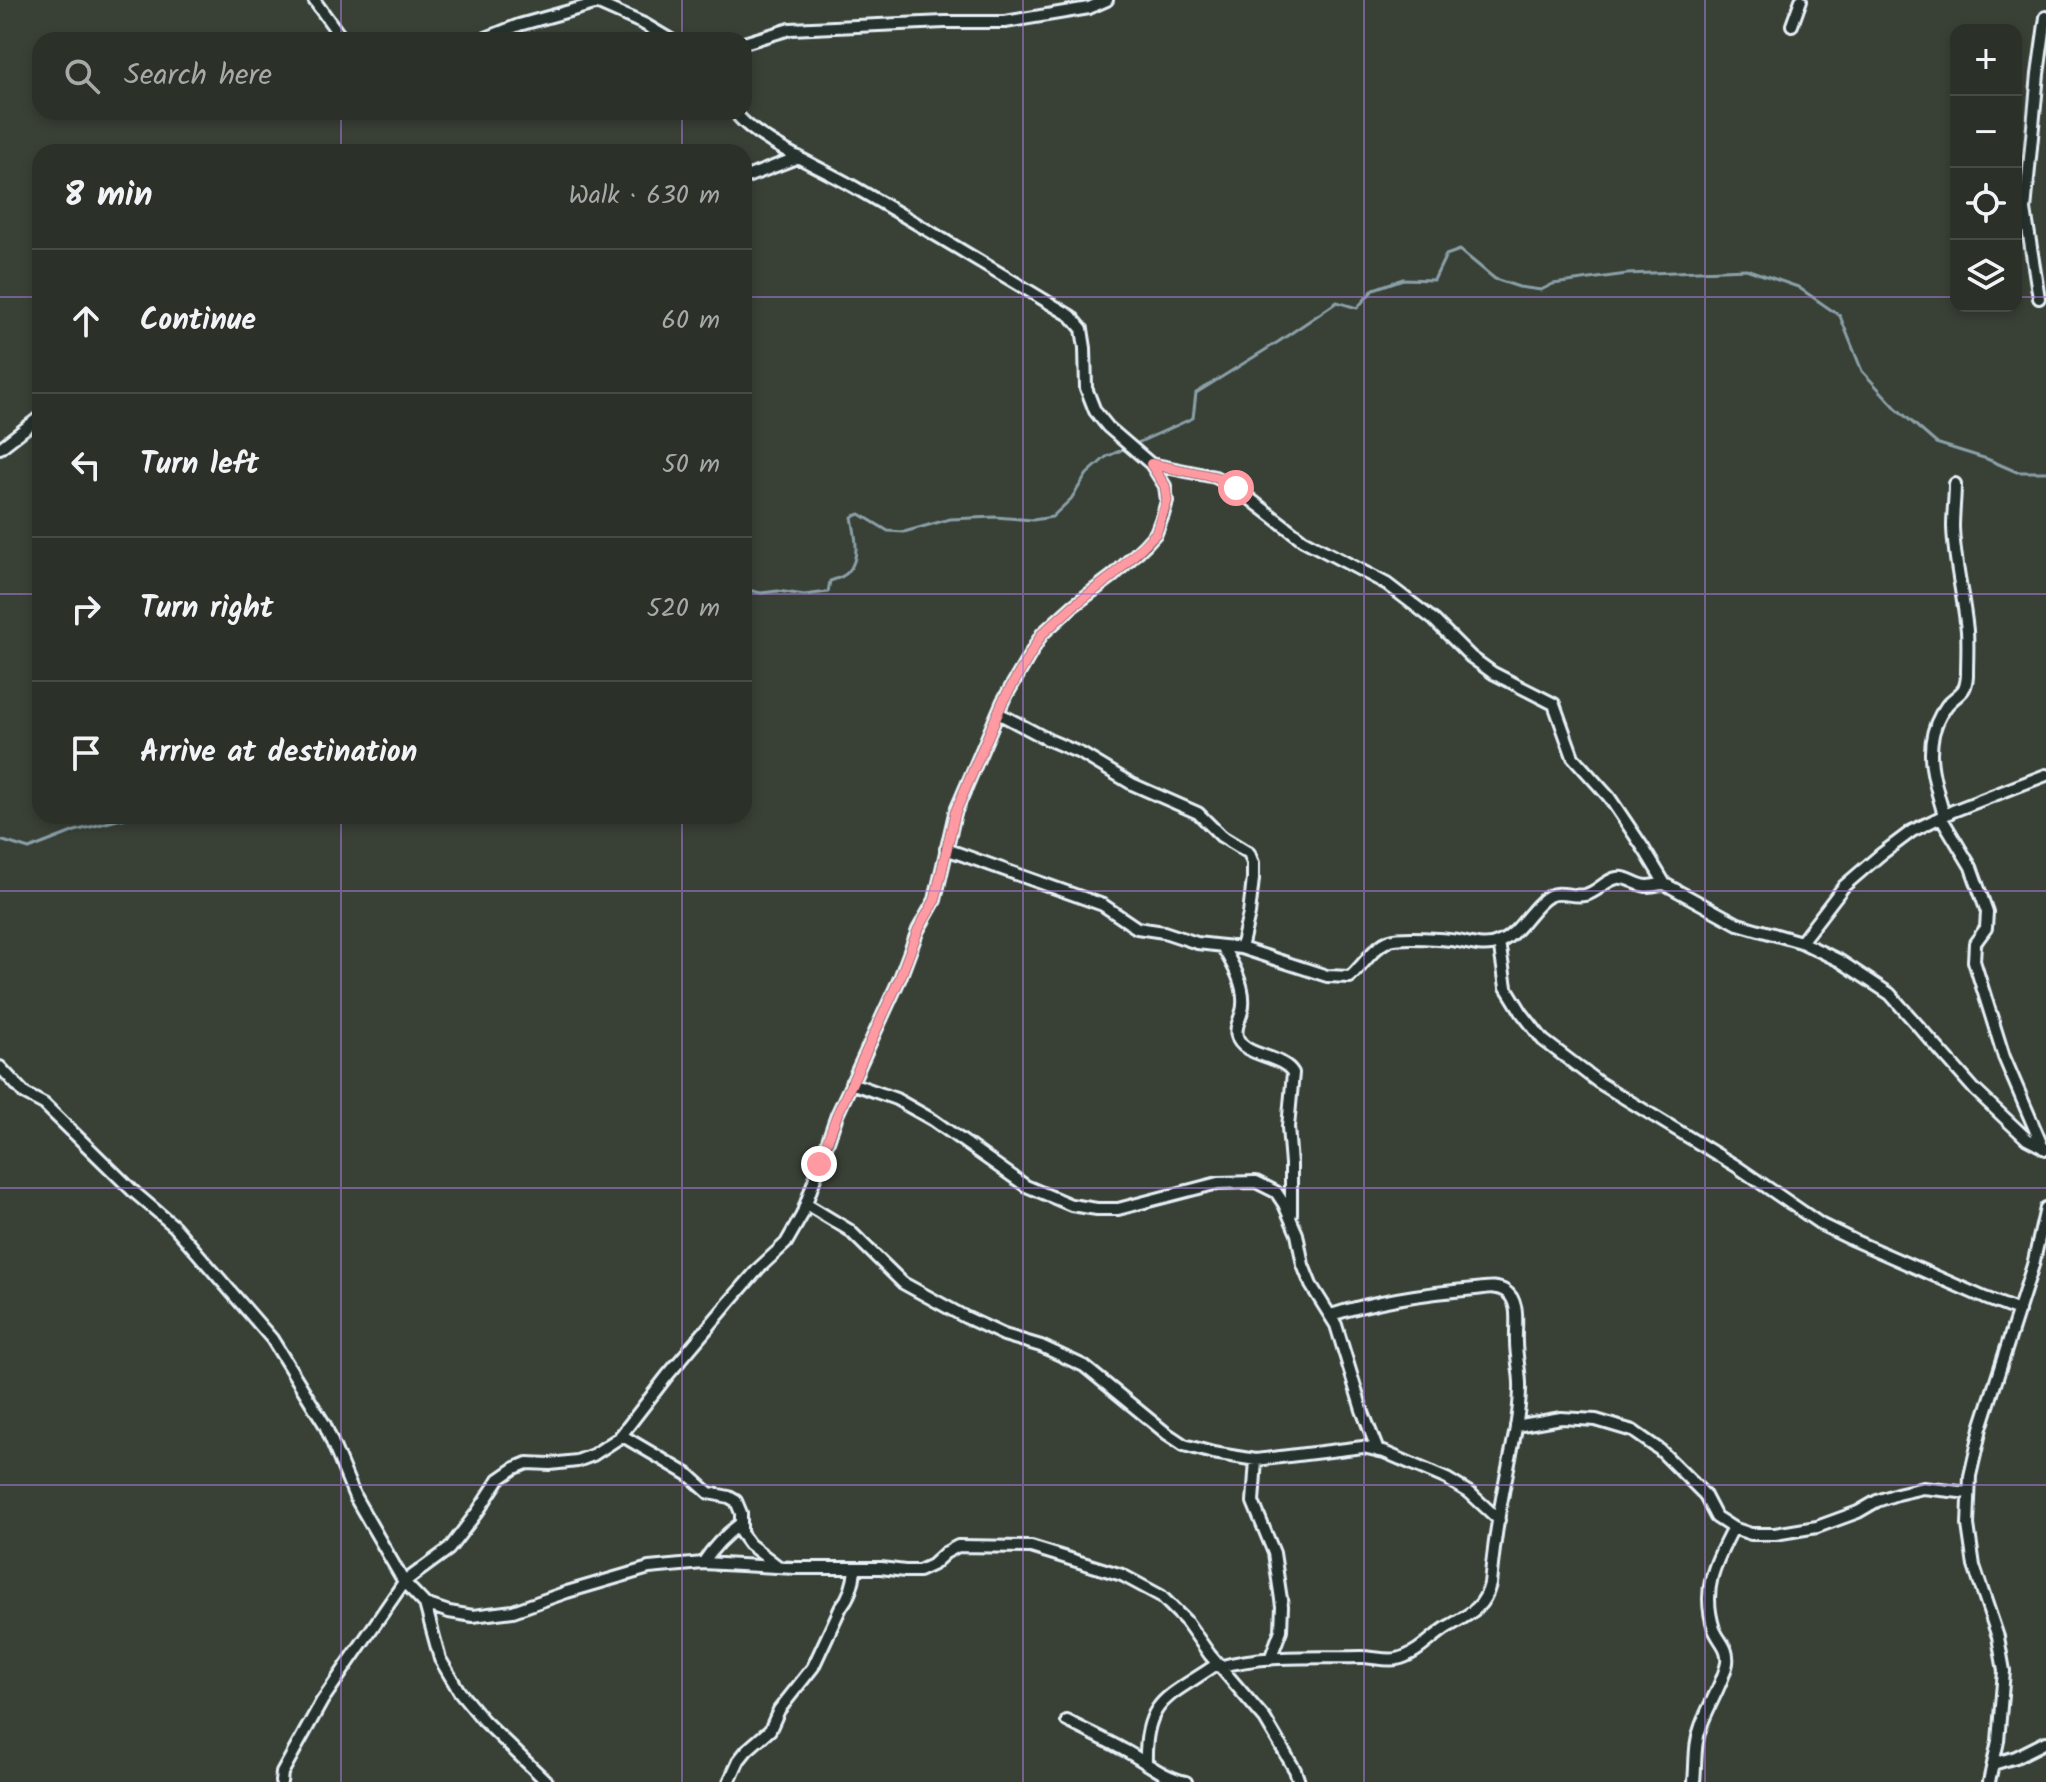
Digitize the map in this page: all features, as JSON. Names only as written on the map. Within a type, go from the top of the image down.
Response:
[{"type":"street","points":[[314,0],[337,32]]},
{"type":"street","points":[[752,41],[790,29],[1005,22],[1089,8],[1107,0]]},
{"type":"street","points":[[1792,25],[1801,0]]},
{"type":"street","points":[[501,32],[592,1],[658,32]]},
{"type":"street","points":[[2039,298],[2025,210],[2046,17]]},
{"type":"street","points":[[281,1782],[282,1773],[322,1701],[404,1582],[449,1549],[499,1479],[527,1463],[577,1461],[593,1455],[621,1435],[732,1299],[786,1243],[802,1215],[837,1115],[900,978],[918,930],[935,900],[955,813],[998,713],[1042,634],[1114,575],[1156,533],[1167,501],[1165,486],[1151,464],[1108,427],[1095,411],[1086,388],[1082,329],[1071,316],[853,186],[772,142],[740,120]]},
{"type":"street","points":[[752,175],[799,157]]},
{"type":"street","points":[[0,448],[32,423]]},
{"type":"street","points":[[1151,464],[1215,477],[1236,488],[1303,540],[1387,584],[1434,620],[1471,657],[1493,673],[1554,704],[1573,757],[1609,797],[1665,884],[1738,924],[1801,942],[1840,961],[1890,994],[1975,1090],[2027,1139],[2045,1148]]},
{"type":"street","points":[[1955,484],[1953,527],[1967,632],[1967,679],[1960,695],[1948,704],[1937,721],[1931,738],[1930,755],[1943,816],[1971,867],[1987,912],[1986,928],[1975,943],[1974,961],[2004,1057],[2045,1148]]},
{"type":"street","points":[[998,713],[1082,754],[1132,784],[1198,813],[1221,836],[1249,853],[1253,863],[1253,879],[1241,948]]},
{"type":"street","points":[[1801,942],[1844,886],[1912,831],[2046,775]]},
{"type":"street","points":[[946,849],[1103,905],[1137,928],[1164,932],[1197,943],[1241,948],[1327,976],[1350,977],[1371,954],[1391,940],[1459,941],[1471,945],[1499,942],[1516,931],[1546,897],[1555,894],[1584,895],[1599,890],[1607,881],[1617,878],[1647,886],[1665,884]]},
{"type":"street","points":[[1499,942],[1506,987],[1522,1013],[1543,1040],[1598,1082],[1736,1166],[1822,1225],[2019,1311]]},
{"type":"street","points":[[1222,946],[1242,990],[1243,1004],[1236,1032],[1239,1041],[1255,1053],[1283,1062],[1293,1073],[1288,1127],[1291,1220]]},
{"type":"street","points":[[0,1067],[25,1094],[44,1104],[134,1192],[174,1226],[272,1339],[325,1425],[355,1497],[404,1582],[425,1604],[473,1616],[513,1611],[649,1568],[703,1563],[919,1571],[958,1546],[1031,1547],[1122,1575],[1161,1596],[1186,1621],[1218,1665],[1265,1719],[1299,1782]]},
{"type":"street","points":[[851,1083],[896,1099],[933,1120],[1026,1186],[1071,1205],[1118,1209],[1218,1183],[1256,1182],[1276,1192],[1297,1234],[1303,1265],[1311,1285],[1336,1325],[1378,1451]]},
{"type":"street","points":[[806,1204],[849,1230],[903,1283],[991,1329],[1041,1346],[1084,1366],[1184,1445],[1256,1460],[1363,1447],[1418,1466],[1470,1493],[1499,1520]]},
{"type":"street","points":[[1989,1782],[1998,1741],[2004,1671],[1998,1637],[1974,1566],[1968,1525],[1970,1476],[1981,1428],[2033,1265],[2046,1208]]},
{"type":"street","points":[[1146,1764],[1147,1729],[1162,1700],[1218,1665],[1270,1659],[1395,1659],[1411,1654],[1436,1634],[1470,1614],[1486,1598],[1521,1388],[1514,1300],[1500,1288],[1491,1287],[1416,1294],[1331,1315]]},
{"type":"street","points":[[1516,1426],[1561,1418],[1596,1420],[1633,1431],[1660,1450],[1704,1494],[1716,1517],[1733,1528],[1751,1534],[1775,1534],[1817,1527],[1858,1512],[1877,1501],[1923,1488],[1969,1493]]},
{"type":"street","points":[[621,1435],[689,1475],[709,1493],[736,1501],[741,1513],[741,1533],[749,1544],[779,1567]]},
{"type":"street","points":[[1256,1460],[1253,1502],[1274,1553],[1282,1606],[1281,1630],[1270,1659]]},
{"type":"street","points":[[703,1563],[711,1550],[740,1524]]},
{"type":"street","points":[[1694,1782],[1698,1736],[1723,1676],[1727,1658],[1727,1648],[1715,1633],[1711,1616],[1708,1597],[1710,1582],[1733,1528]]},
{"type":"street","points":[[729,1782],[739,1760],[770,1730],[779,1710],[813,1667],[855,1579],[855,1569]]},
{"type":"street","points":[[425,1604],[440,1659],[459,1691],[483,1720],[547,1782]]},
{"type":"street","points":[[1067,1721],[1176,1780],[1186,1782]]},
{"type":"street","points":[[1993,1764],[2046,1742]]},
{"type":"waterway","points":[[1133,445],[1193,418],[1196,393],[1337,302],[1357,308],[1374,289],[1403,279],[1434,280],[1446,255],[1460,250],[1495,279],[1541,290],[1553,284],[1627,274],[1746,269],[1798,287],[1840,316],[1862,371],[1897,409],[1936,443],[2017,472],[2046,472]]},
{"type":"waterway","points":[[752,591],[804,595],[828,592],[830,581],[848,572],[855,560],[852,517],[860,514],[888,531],[904,532],[950,519],[995,517],[1033,520],[1052,517],[1071,499],[1087,474],[1106,457],[1126,448]]},
{"type":"waterway","points":[[0,840],[29,849],[102,824]]},
{"type":"route","points":[[819,1164],[837,1115],[900,978],[918,930],[935,900],[955,813],[1003,701],[1042,634],[1114,575],[1156,533],[1167,501],[1165,486],[1151,464],[1215,477],[1236,488]]}]
